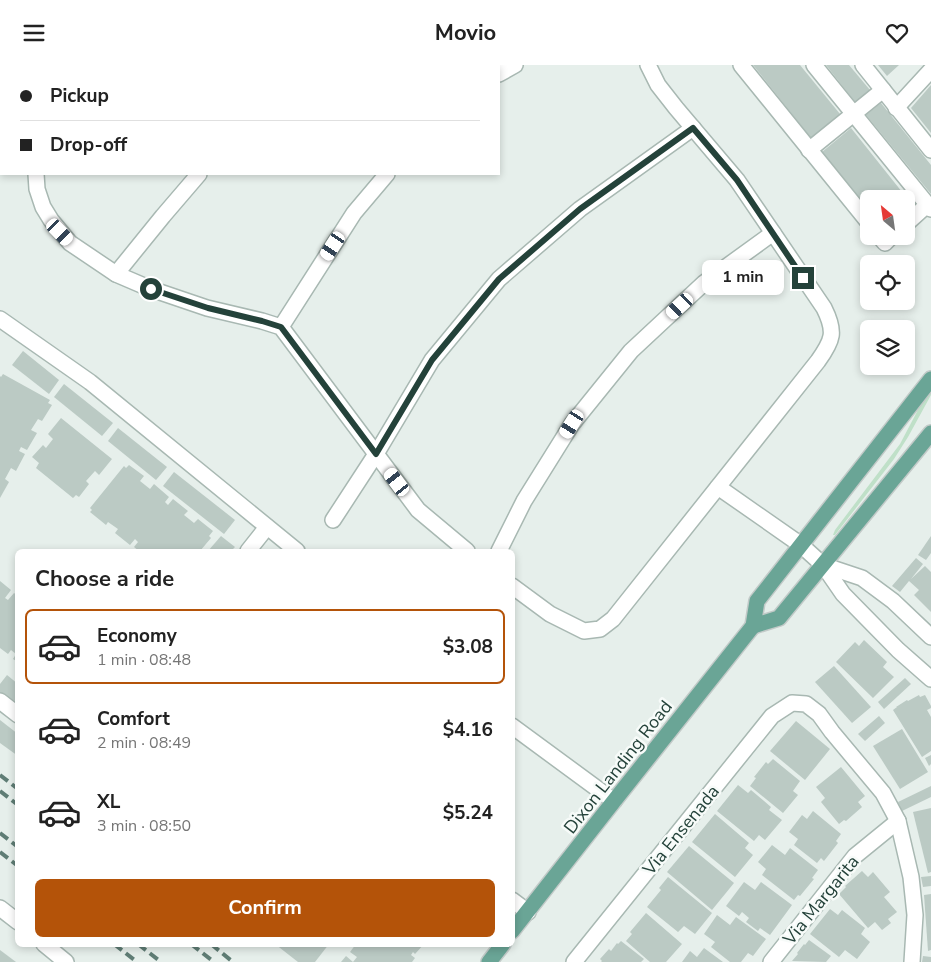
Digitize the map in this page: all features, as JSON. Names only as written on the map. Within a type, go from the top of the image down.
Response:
[{"type":"main road","name":"Dixon Landing Road","points":[[515,928],[753,626],[757,601],[931,379]]},
{"type":"main road","points":[[753,626],[779,618],[931,433]]},
{"type":"main road","points":[[489,962],[501,947]]},
{"type":"street","points":[[500,73],[515,65]]},
{"type":"street","points":[[515,588],[550,614],[584,631],[600,629],[613,619],[818,361],[830,340],[832,328],[826,313],[737,180],[658,85],[648,65]]},
{"type":"street","points":[[741,65],[860,212]]},
{"type":"street","points":[[814,65],[929,207],[915,217]]},
{"type":"street","points":[[863,65],[931,150]]},
{"type":"street","points":[[896,108],[931,70]]},
{"type":"street","points":[[810,150],[883,90]]},
{"type":"street","points":[[333,520],[376,454],[432,360],[499,279],[580,209],[693,128]]},
{"type":"street","points":[[36,175],[37,189],[50,220],[70,243],[116,274],[151,289],[208,308],[281,327],[418,510],[465,549]]},
{"type":"street","points":[[116,274],[198,175]]},
{"type":"street","points":[[281,327],[354,213],[384,176]]},
{"type":"street","points":[[500,549],[524,501],[572,424],[631,351],[704,283],[773,233]]},
{"type":"street","points":[[0,319],[90,382],[294,549]]},
{"type":"street","points":[[718,487],[801,545],[823,565],[843,594],[898,650],[931,679]]},
{"type":"street","points":[[250,549],[267,527]]},
{"type":"street","points":[[823,565],[862,578],[893,601],[931,637]]},
{"type":"street","points":[[0,701],[15,713]]},
{"type":"street","name":"Via Ensenada","points":[[574,962],[772,716],[792,703],[806,704],[819,715],[883,793],[898,821]]},
{"type":"street","points":[[515,728],[614,801]]},
{"type":"street","points":[[898,821],[911,877],[914,915],[912,962]]},
{"type":"street","name":"Via Margarita","points":[[771,962],[855,856],[898,821]]},
{"type":"street","points":[[515,902],[528,912]]},
{"type":"street","points":[[0,908],[15,920]]},
{"type":"street","points":[[48,947],[66,962]]},
{"type":"green space","points":[[931,389],[931,395],[894,459],[835,535],[833,535],[900,444]]},
{"type":"building","points":[[753,65],[800,65],[840,114],[811,138]]},
{"type":"building","points":[[826,65],[849,65],[870,90],[855,102]]},
{"type":"building","points":[[878,65],[899,65],[887,76]]},
{"type":"building","points":[[931,85],[931,133],[911,108]]},
{"type":"building","points":[[881,103],[931,165],[931,194],[866,115]]},
{"type":"building","points":[[851,128],[900,190],[860,190],[860,198],[822,152]]},
{"type":"building","points":[[23,351],[59,380],[49,394],[12,365]]},
{"type":"building","points":[[3,374],[50,400],[48,403],[52,405],[42,421],[38,419],[31,430],[37,433],[27,450],[21,447],[19,451],[25,454],[16,471],[11,468],[5,479],[9,482],[0,498],[0,376]]},
{"type":"building","points":[[64,384],[113,423],[102,436],[54,397]]},
{"type":"building","points":[[61,418],[112,459],[99,475],[95,471],[86,481],[89,484],[79,497],[76,495],[73,498],[36,468],[39,463],[32,457],[43,445],[46,448],[53,439],[48,434]]},
{"type":"building","points":[[118,428],[167,467],[156,480],[108,441]]},
{"type":"building","points":[[129,465],[144,476],[140,481],[150,489],[154,484],[169,497],[165,502],[168,505],[173,499],[188,511],[184,515],[194,523],[198,519],[213,531],[209,536],[211,538],[202,549],[136,549],[134,547],[138,542],[135,539],[130,545],[115,533],[118,529],[108,522],[106,525],[90,512],[92,510],[90,508],[124,466],[126,468]]},
{"type":"building","points":[[174,472],[235,520],[224,534],[163,486]]},
{"type":"building","points":[[221,536],[235,547],[233,549],[210,549]]},
{"type":"building","points":[[931,536],[931,553],[926,560],[918,555]]},
{"type":"building","points":[[916,558],[923,564],[911,579],[925,566],[931,572],[931,612],[914,595],[919,590],[909,581],[900,592],[892,586]]},
{"type":"building","points":[[0,581],[11,590],[5,598],[8,600],[15,594],[15,653],[11,650],[8,654],[0,648]]},
{"type":"building","points":[[864,640],[887,662],[883,667],[894,677],[873,698],[836,662],[855,642],[859,646]]},
{"type":"building","points":[[834,666],[871,707],[852,723],[815,682]]},
{"type":"building","points":[[7,675],[15,682],[15,704],[0,692],[0,684]]},
{"type":"building","points":[[905,678],[911,684],[884,709],[878,702]]},
{"type":"building","points":[[919,695],[920,697],[925,695],[931,706],[927,710],[931,717],[931,751],[922,757],[893,710],[907,700]]},
{"type":"building","points":[[879,716],[885,723],[865,741],[858,734]]},
{"type":"building","points":[[0,720],[15,732],[15,754],[0,743]]},
{"type":"building","points":[[796,721],[830,749],[805,780],[770,751]]},
{"type":"building","points":[[902,729],[928,772],[900,789],[873,746]]},
{"type":"building","points":[[931,755],[931,764],[929,766],[925,758]]},
{"type":"building","points":[[773,759],[800,781],[793,791],[798,795],[783,813],[750,786],[756,778],[754,777],[766,762],[768,764]]},
{"type":"building","points":[[841,767],[865,796],[858,802],[862,807],[846,821],[844,820],[839,824],[821,802],[825,798],[816,787]]},
{"type":"building","points":[[738,785],[748,793],[751,790],[771,807],[769,810],[782,820],[765,840],[759,835],[754,841],[717,811]]},
{"type":"building","points":[[931,786],[931,797],[902,811],[898,802]]},
{"type":"building","points":[[931,808],[931,872],[928,873],[913,812]]},
{"type":"building","points":[[813,811],[841,834],[836,841],[838,843],[824,861],[821,858],[817,863],[794,845],[798,839],[789,832],[802,815],[807,819]]},
{"type":"building","points":[[715,814],[749,843],[745,848],[753,855],[735,877],[692,842]]},
{"type":"building","points":[[772,845],[785,855],[790,848],[818,870],[812,878],[814,879],[800,896],[798,895],[794,900],[762,875],[766,869],[758,862]]},
{"type":"building","points":[[689,846],[734,883],[712,910],[667,872]]},
{"type":"building","points":[[862,871],[868,877],[873,872],[890,892],[884,897],[897,912],[888,919],[891,923],[882,930],[875,922],[868,928],[839,894]]},
{"type":"building","points":[[931,876],[931,886],[923,887],[921,877]]},
{"type":"building","points":[[668,877],[712,913],[695,934],[684,926],[678,932],[647,907],[661,890],[659,888]]},
{"type":"building","points":[[744,882],[755,890],[761,882],[792,905],[770,935],[760,928],[758,931],[746,922],[749,918],[742,912],[739,916],[726,906]]},
{"type":"building","points":[[931,894],[931,950],[928,951],[924,895]]},
{"type":"building","points":[[830,909],[838,915],[842,910],[865,928],[861,934],[870,942],[857,959],[845,950],[839,957],[810,934]]},
{"type":"building","points":[[646,913],[682,944],[666,962],[650,962],[626,941],[632,934],[630,932]]},
{"type":"building","points":[[717,915],[730,925],[736,917],[766,939],[753,956],[748,953],[741,962],[730,962],[711,947],[715,942],[704,934]]},
{"type":"building","points":[[809,940],[831,956],[826,962],[792,961]]},
{"type":"building","points":[[621,941],[644,959],[641,962],[601,962],[600,959],[609,949],[611,951]]},
{"type":"building","points":[[279,947],[327,947],[315,962],[298,962]]},
{"type":"building","points":[[354,947],[421,947],[415,954],[413,952],[411,955],[415,958],[412,962],[353,962],[357,957],[350,952]]},
{"type":"building","points":[[704,948],[723,962],[682,962],[690,951],[697,957]]},
{"type":"building","points":[[0,950],[16,962],[0,962]]},
{"type":"building","points":[[346,956],[353,962],[341,962]]},
{"type":"building","points":[[923,956],[931,957],[931,962],[922,962]]},
{"type":"railway","points":[[0,775],[15,787]]},
{"type":"railway","points":[[0,791],[15,803]]},
{"type":"railway","points":[[0,833],[15,845]]},
{"type":"railway","points":[[0,852],[15,864]]},
{"type":"railway","points":[[118,947],[137,962]]},
{"type":"railway","points":[[142,947],[161,962]]},
{"type":"railway","points":[[195,947],[214,962]]},
{"type":"railway","points":[[215,947],[233,962]]},
{"type":"route","points":[[151,289],[208,308],[281,327],[376,454],[432,360],[499,279],[580,209],[693,128],[737,180],[803,278]]}]
